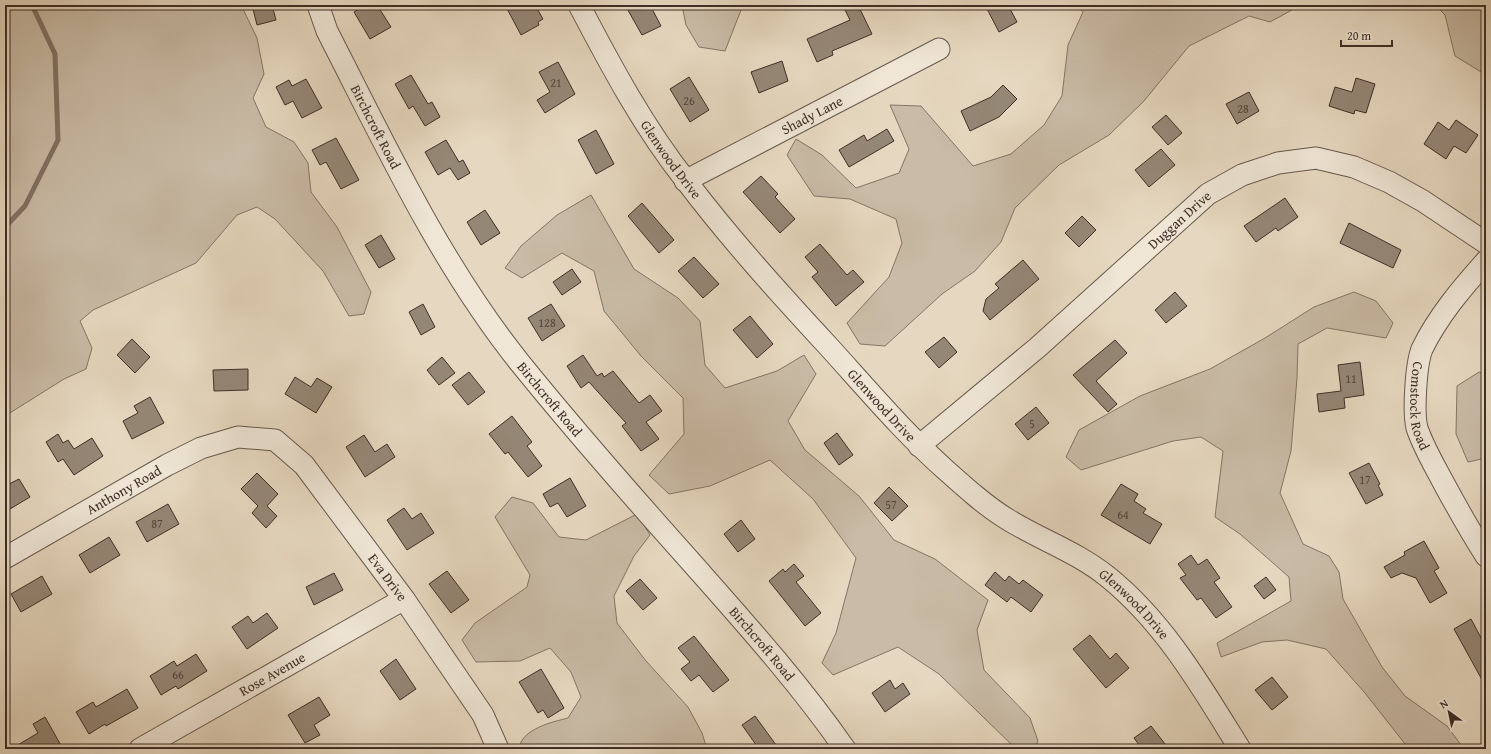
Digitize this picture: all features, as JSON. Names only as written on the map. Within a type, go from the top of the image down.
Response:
[{"type":"street","name":"Birchcroft Road","points":[[318,5],[327,31],[416,201],[454,268],[497,332],[520,363],[644,510],[742,620],[817,709],[845,749]]},
{"type":"street","name":"Glenwood Drive","points":[[579,5],[625,92],[685,181],[764,276],[919,446],[976,498],[1008,520],[1076,554],[1108,577],[1136,602],[1162,631],[1206,694],[1240,749]]},
{"type":"street","name":"Shady Lane","points":[[685,181],[939,49]]},
{"type":"street","name":"Duggan Drive","points":[[919,446],[1037,348],[1208,194],[1242,174],[1278,163],[1316,158],[1354,168],[1389,182],[1423,201],[1486,243]]},
{"type":"street","name":"Comstock Road","points":[[1486,261],[1440,318],[1422,351],[1415,389],[1417,427],[1432,462],[1469,529],[1486,556]]},
{"type":"street","name":"Anthony Road","points":[[5,558],[167,465],[194,452],[238,437],[249,438]]},
{"type":"street","name":"Eva Drive","points":[[249,438],[275,440],[304,465],[404,599],[483,715],[498,749]]},
{"type":"street","name":"Rose Avenue","points":[[140,749],[404,599]]},
{"type":"shaded area","points":[[5,5],[241,5],[257,38],[264,74],[253,98],[266,127],[294,142],[308,163],[311,192],[337,227],[371,292],[364,314],[349,316],[323,271],[275,219],[257,207],[237,215],[196,263],[93,310],[80,321],[92,348],[86,369],[64,379],[5,416]]},
{"type":"shaded area","points":[[682,5],[743,5],[725,51],[699,47],[686,25]]},
{"type":"shaded area","points":[[1077,5],[1301,5],[1270,22],[1249,16],[1189,46],[1144,101],[1109,135],[1059,165],[1015,208],[1001,242],[975,271],[942,294],[885,346],[860,344],[847,323],[889,277],[902,243],[896,219],[850,199],[814,196],[787,155],[796,139],[822,155],[856,188],[899,173],[909,149],[890,105],[921,106],[973,166],[1011,154],[1044,125],[1062,96],[1068,45],[1083,12]]},
{"type":"shaded area","points":[[1435,5],[1486,5],[1486,75],[1455,56],[1445,15]]},
{"type":"shaded area","points":[[591,195],[634,269],[678,298],[700,321],[705,365],[725,388],[777,371],[804,355],[816,374],[788,421],[805,450],[859,496],[894,540],[935,559],[988,600],[977,630],[984,670],[1030,718],[1038,741],[1034,749],[1016,749],[939,674],[898,647],[833,675],[822,663],[836,633],[856,558],[813,499],[770,460],[710,486],[669,494],[649,475],[684,434],[683,398],[641,356],[604,311],[594,271],[562,253],[522,278],[505,268],[521,246],[557,215]]},
{"type":"shaded area","points":[[1354,292],[1376,301],[1393,323],[1386,338],[1327,328],[1298,344],[1297,378],[1291,451],[1280,493],[1303,544],[1329,556],[1339,572],[1343,599],[1382,667],[1405,696],[1447,726],[1464,749],[1409,749],[1365,693],[1326,649],[1287,640],[1262,642],[1221,657],[1217,643],[1291,601],[1289,577],[1240,534],[1215,517],[1223,451],[1201,437],[1173,441],[1081,470],[1066,457],[1079,430],[1140,396],[1210,369],[1265,338],[1314,307]]},
{"type":"shaded area","points":[[1479,372],[1486,374],[1486,458],[1468,462],[1456,434],[1457,386]]},
{"type":"shaded area","points":[[512,497],[533,503],[559,537],[586,540],[637,514],[650,535],[634,556],[614,596],[617,623],[646,661],[688,707],[702,733],[707,749],[519,749],[525,736],[531,731],[546,724],[568,718],[581,697],[571,672],[550,648],[520,661],[476,662],[462,640],[475,623],[527,587],[530,575],[495,517]]},
{"type":"building","points":[[252,5],[272,5],[276,20],[257,25]]},
{"type":"building","points":[[365,5],[377,5],[391,27],[370,39],[354,12]]},
{"type":"building","points":[[505,5],[535,5],[543,19],[538,22],[539,25],[521,35]]},
{"type":"building","points":[[625,5],[650,5],[661,26],[642,35]]},
{"type":"building","points":[[858,5],[872,34],[832,51],[833,55],[817,62],[807,39],[850,20],[845,10]]},
{"type":"building","points":[[985,5],[1008,5],[1017,22],[999,32]]},
{"type":"building","points":[[782,61],[788,81],[759,93],[751,72]]},
{"type":"building","points":[[558,62],[575,94],[545,113],[537,100],[550,92],[539,72]]},
{"type":"building","points":[[411,75],[428,104],[432,102],[440,117],[425,126],[413,106],[409,109],[395,84]]},
{"type":"building","points":[[689,77],[709,110],[690,122],[670,89]]},
{"type":"building","points":[[1356,78],[1375,84],[1366,113],[1355,110],[1354,114],[1329,106],[1335,87],[1352,92]]},
{"type":"building","points":[[306,79],[322,108],[302,118],[293,101],[285,105],[276,87],[289,80],[292,86]]},
{"type":"building","points":[[1003,85],[1017,99],[999,117],[970,131],[961,111],[991,97]]},
{"type":"building","points":[[1249,92],[1259,111],[1237,124],[1226,104]]},
{"type":"building","points":[[1166,115],[1182,133],[1168,145],[1152,127]]},
{"type":"building","points":[[1456,120],[1478,135],[1466,153],[1454,146],[1446,159],[1424,144],[1438,122],[1449,130]]},
{"type":"building","points":[[887,129],[894,141],[849,167],[839,150],[864,135],[867,141]]},
{"type":"building","points":[[596,130],[614,164],[596,174],[578,140]]},
{"type":"building","points":[[336,138],[359,180],[341,189],[326,162],[320,165],[312,150]]},
{"type":"building","points":[[446,140],[459,162],[463,160],[470,173],[458,180],[450,168],[438,175],[425,152]]},
{"type":"building","points":[[1161,149],[1175,165],[1149,187],[1135,170]]},
{"type":"building","points":[[761,176],[778,194],[775,197],[795,219],[780,233],[743,192]]},
{"type":"building","points":[[1285,198],[1298,217],[1278,231],[1276,228],[1256,242],[1244,226]]},
{"type":"building","points":[[642,203],[674,240],[659,253],[628,216]]},
{"type":"building","points":[[485,210],[500,233],[481,245],[467,222]]},
{"type":"building","points":[[1082,216],[1096,230],[1079,247],[1065,233]]},
{"type":"building","points":[[1349,223],[1401,250],[1393,268],[1340,243]]},
{"type":"building","points":[[381,235],[395,259],[379,268],[365,245]]},
{"type":"building","points":[[820,244],[847,275],[853,270],[864,282],[836,306],[812,277],[818,272],[805,257]]},
{"type":"building","points":[[694,257],[719,284],[703,298],[678,271]]},
{"type":"building","points":[[1023,260],[1039,279],[990,320],[983,311],[986,299],[999,288],[995,284]]},
{"type":"building","points":[[572,269],[581,282],[562,295],[553,282]]},
{"type":"building","points":[[1175,292],[1187,306],[1166,323],[1155,310]]},
{"type":"building","points":[[423,304],[435,327],[421,335],[409,312]]},
{"type":"building","points":[[551,304],[565,326],[542,341],[528,318]]},
{"type":"building","points":[[750,316],[773,344],[757,358],[733,330]]},
{"type":"building","points":[[944,337],[957,352],[939,368],[925,352]]},
{"type":"building","points":[[132,339],[150,357],[135,373],[117,355]]},
{"type":"building","points":[[1115,340],[1127,353],[1096,381],[1117,404],[1108,412],[1073,375]]},
{"type":"building","points":[[583,355],[597,376],[602,373],[604,377],[613,371],[639,403],[650,395],[662,411],[646,422],[659,439],[641,451],[622,426],[626,423],[589,382],[581,388],[567,366]]},
{"type":"building","points":[[442,357],[455,373],[439,385],[427,370]]},
{"type":"building","points":[[1360,362],[1364,395],[1344,398],[1345,408],[1319,412],[1317,394],[1341,391],[1338,365]]},
{"type":"building","points":[[248,369],[248,390],[214,391],[213,370]]},
{"type":"building","points":[[469,372],[485,392],[468,405],[452,385]]},
{"type":"building","points":[[295,377],[311,387],[317,378],[332,387],[316,413],[285,394]]},
{"type":"building","points":[[150,397],[164,423],[132,439],[123,421],[138,413],[134,406]]},
{"type":"building","points":[[1036,407],[1049,423],[1028,440],[1015,424]]},
{"type":"building","points":[[512,416],[532,442],[527,446],[542,466],[528,477],[508,452],[505,454],[489,434]]},
{"type":"building","points":[[837,433],[853,455],[839,465],[824,443]]},
{"type":"building","points":[[58,434],[63,443],[68,440],[74,449],[92,438],[103,456],[74,475],[63,459],[58,462],[46,442]]},
{"type":"building","points":[[364,435],[375,452],[387,444],[395,457],[365,477],[346,447]]},
{"type":"building","points":[[1369,463],[1380,484],[1378,485],[1383,495],[1366,504],[1349,473]]},
{"type":"building","points":[[257,473],[278,494],[267,506],[277,516],[266,528],[252,513],[258,506],[241,489]]},
{"type":"building","points":[[570,478],[586,506],[567,517],[558,503],[550,507],[543,494]]},
{"type":"building","points":[[19,479],[30,497],[5,512],[5,486]]},
{"type":"building","points":[[1121,484],[1138,494],[1134,501],[1146,509],[1143,513],[1162,524],[1150,544],[1101,515]]},
{"type":"building","points":[[889,487],[908,506],[892,521],[874,503]]},
{"type":"building","points":[[168,504],[179,524],[147,542],[136,522]]},
{"type":"building","points":[[404,508],[412,519],[421,513],[434,533],[407,550],[387,520]]},
{"type":"building","points":[[741,520],[755,539],[738,552],[724,534]]},
{"type":"building","points":[[109,537],[120,555],[90,573],[79,555]]},
{"type":"building","points":[[1424,541],[1439,568],[1434,571],[1447,593],[1430,603],[1416,578],[1402,573],[1391,578],[1384,567],[1405,555],[1404,552]]},
{"type":"building","points":[[1191,555],[1198,565],[1207,559],[1220,578],[1214,582],[1232,607],[1216,618],[1201,598],[1197,600],[1180,578],[1186,575],[1178,564]]},
{"type":"building","points":[[794,564],[804,576],[796,582],[821,613],[805,626],[769,581],[783,569],[785,572]]},
{"type":"building","points":[[447,571],[469,600],[451,613],[429,584]]},
{"type":"building","points":[[995,572],[1005,581],[1009,576],[1019,584],[1023,580],[1043,595],[1031,612],[1011,597],[1007,602],[985,585]]},
{"type":"building","points":[[334,573],[343,590],[314,605],[306,587]]},
{"type":"building","points":[[42,576],[52,594],[21,612],[11,594]]},
{"type":"building","points":[[1266,577],[1276,590],[1264,599],[1254,586]]},
{"type":"building","points":[[640,579],[657,598],[643,610],[626,591]]},
{"type":"building","points":[[267,613],[278,628],[247,649],[232,627],[248,616],[253,623]]},
{"type":"building","points":[[1471,619],[1486,647],[1486,687],[1454,629]]},
{"type":"building","points":[[1090,635],[1110,659],[1116,653],[1129,668],[1106,688],[1073,649]]},
{"type":"building","points":[[694,636],[729,680],[713,692],[699,675],[691,681],[681,669],[690,662],[678,648]]},
{"type":"building","points":[[196,654],[207,671],[178,689],[176,686],[161,695],[150,676],[174,661],[177,666]]},
{"type":"building","points":[[396,659],[416,689],[400,700],[380,671]]},
{"type":"building","points":[[541,669],[564,708],[548,718],[543,710],[538,713],[519,682]]},
{"type":"building","points":[[1272,677],[1288,697],[1272,710],[1255,690]]},
{"type":"building","points":[[890,680],[895,689],[903,683],[910,694],[885,712],[872,693]]},
{"type":"building","points":[[127,689],[138,708],[106,726],[105,724],[89,734],[76,712],[93,702],[96,707]]},
{"type":"building","points":[[319,697],[330,715],[314,725],[320,735],[305,743],[288,715]]},
{"type":"building","points":[[755,716],[779,749],[759,749],[742,725]]},
{"type":"building","points":[[45,717],[63,749],[11,749],[38,733],[33,724]]},
{"type":"building","points":[[1151,726],[1169,749],[1142,749],[1134,738]]},
{"type":"waterway","points":[[5,227],[25,206],[58,140],[55,54],[32,5]]}]
